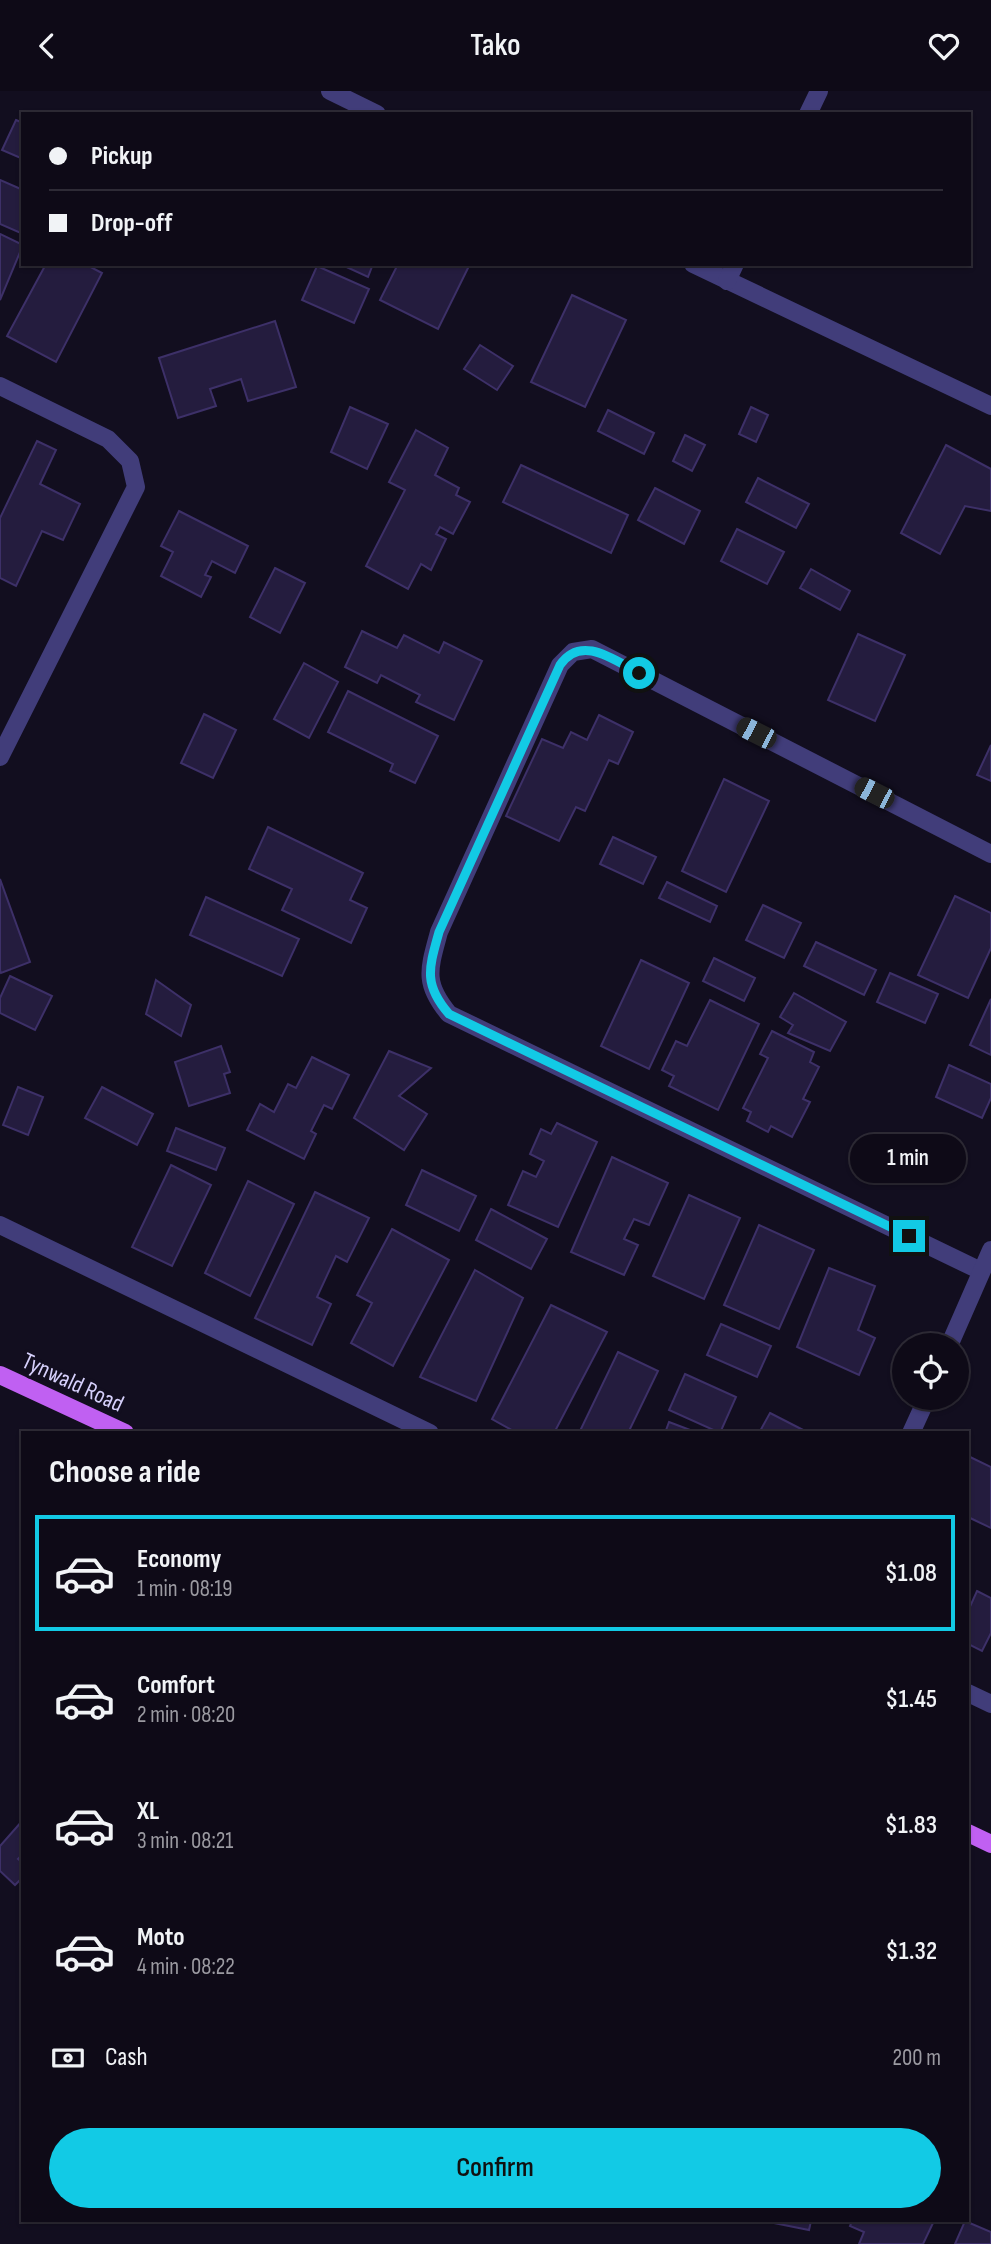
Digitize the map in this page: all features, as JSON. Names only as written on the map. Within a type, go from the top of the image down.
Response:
[{"type":"main road","name":"Tynwald Road","points":[[0,1375],[121,1431]]},
{"type":"main road","points":[[969,1833],[991,1844]]},
{"type":"street","points":[[330,91],[373,112]]},
{"type":"street","points":[[809,112],[819,91]]},
{"type":"street","points":[[702,266],[731,272],[991,406]]},
{"type":"street","points":[[0,386],[108,439],[130,461],[136,487],[0,757]]},
{"type":"street","points":[[981,1271],[449,1014],[435,999],[429,983],[430,964],[439,932],[560,665],[573,652],[592,649],[991,854]]},
{"type":"street","points":[[0,1224],[426,1431]]},
{"type":"street","points":[[955,1333],[991,1250]]},
{"type":"street","points":[[912,1431],[922,1410]]},
{"type":"street","points":[[969,1694],[991,1705]]},
{"type":"building","points":[[16,120],[21,122],[21,158],[2,150]]},
{"type":"building","points":[[0,180],[21,189],[21,233],[0,224]]},
{"type":"building","points":[[0,234],[21,244],[21,250],[0,300]]},
{"type":"building","points":[[45,266],[89,266],[102,273],[56,362],[7,336]]},
{"type":"building","points":[[317,266],[369,289],[354,323],[302,300]]},
{"type":"building","points":[[344,266],[372,266],[368,277]]},
{"type":"building","points":[[397,266],[469,266],[438,329],[380,300]]},
{"type":"building","points":[[572,295],[626,320],[585,407],[531,382]]},
{"type":"building","points":[[275,321],[296,387],[248,401],[241,379],[210,389],[216,406],[178,418],[159,358]]},
{"type":"building","points":[[480,345],[513,366],[497,390],[464,369]]},
{"type":"building","points":[[350,407],[388,424],[367,469],[331,452]]},
{"type":"building","points":[[751,407],[768,415],[756,442],[739,434]]},
{"type":"building","points":[[608,410],[654,433],[644,454],[598,431]]},
{"type":"building","points":[[416,430],[448,448],[435,475],[459,488],[456,495],[470,502],[453,534],[440,527],[436,534],[446,539],[431,570],[421,564],[408,589],[366,566],[405,490],[389,482]]},
{"type":"building","points":[[685,435],[705,445],[692,471],[673,461]]},
{"type":"building","points":[[37,441],[56,450],[40,484],[80,504],[63,540],[42,531],[16,586],[0,578],[0,518]]},
{"type":"building","points":[[946,445],[991,469],[991,511],[965,506],[940,554],[901,533]]},
{"type":"building","points":[[521,465],[628,515],[611,553],[503,502]]},
{"type":"building","points":[[758,478],[809,504],[796,528],[746,502]]},
{"type":"building","points":[[655,488],[700,511],[684,544],[638,520]]},
{"type":"building","points":[[179,511],[248,546],[235,573],[212,561],[205,575],[211,577],[201,597],[161,576],[173,552],[161,546]]},
{"type":"building","points":[[737,529],[784,552],[767,584],[721,561]]},
{"type":"building","points":[[275,568],[305,583],[280,633],[250,617]]},
{"type":"building","points":[[811,569],[850,591],[840,610],[800,588]]},
{"type":"building","points":[[362,631],[397,648],[404,635],[439,653],[444,642],[482,661],[454,720],[416,702],[420,695],[381,675],[377,683],[345,667]]},
{"type":"building","points":[[858,634],[905,655],[875,721],[828,700]]},
{"type":"building","points":[[304,663],[338,682],[309,738],[274,719]]},
{"type":"building","points":[[348,691],[438,736],[415,783],[390,771],[393,764],[328,732]]},
{"type":"building","points":[[204,714],[236,730],[213,778],[181,763]]},
{"type":"building","points":[[599,715],[633,732],[618,764],[609,760],[585,811],[576,807],[559,841],[506,816],[542,739],[563,748],[571,732],[587,740]]},
{"type":"building","points":[[991,745],[991,781],[977,775]]},
{"type":"building","points":[[724,779],[769,801],[726,892],[682,871]]},
{"type":"building","points":[[268,827],[363,873],[350,900],[367,908],[351,943],[282,910],[292,889],[249,869]]},
{"type":"building","points":[[613,837],[656,857],[643,884],[600,864]]},
{"type":"building","points":[[0,879],[30,962],[1,973],[0,970]]},
{"type":"building","points":[[667,882],[717,906],[710,922],[659,898]]},
{"type":"building","points":[[955,896],[991,913],[991,948],[968,998],[918,975]]},
{"type":"building","points":[[206,897],[299,939],[282,976],[190,935]]},
{"type":"building","points":[[763,905],[801,923],[784,958],[746,940]]},
{"type":"building","points":[[816,942],[876,970],[864,995],[804,966]]},
{"type":"building","points":[[714,958],[755,978],[744,1001],[703,981]]},
{"type":"building","points":[[641,960],[689,983],[649,1069],[601,1046]]},
{"type":"building","points":[[890,973],[938,994],[925,1023],[877,1002]]},
{"type":"building","points":[[10,976],[52,996],[35,1030],[0,1013],[0,998]]},
{"type":"building","points":[[156,980],[191,1005],[181,1036],[146,1014]]},
{"type":"building","points":[[794,993],[846,1022],[830,1051],[788,1033],[793,1025],[780,1017]]},
{"type":"building","points":[[991,999],[991,1055],[970,1045]]},
{"type":"building","points":[[710,1000],[759,1024],[718,1110],[669,1086],[674,1076],[662,1070],[676,1041],[687,1046]]},
{"type":"building","points":[[772,1031],[814,1052],[810,1062],[819,1067],[803,1099],[810,1102],[792,1137],[771,1126],[768,1132],[747,1121],[751,1112],[743,1108],[768,1058],[760,1054]]},
{"type":"building","points":[[221,1046],[230,1072],[224,1074],[230,1093],[189,1106],[175,1062]]},
{"type":"building","points":[[389,1051],[431,1068],[399,1096],[427,1114],[404,1150],[354,1118]]},
{"type":"building","points":[[312,1057],[349,1075],[332,1109],[324,1105],[311,1131],[316,1134],[304,1159],[247,1130],[260,1104],[274,1112],[288,1084],[296,1088]]},
{"type":"building","points":[[949,1065],[991,1084],[991,1098],[982,1118],[936,1097]]},
{"type":"building","points":[[18,1087],[43,1097],[28,1135],[3,1125]]},
{"type":"building","points":[[102,1087],[153,1114],[137,1145],[85,1118]]},
{"type":"building","points":[[557,1123],[597,1142],[558,1227],[508,1205],[523,1171],[536,1177],[544,1161],[530,1154],[541,1129],[551,1134]]},
{"type":"building","points":[[176,1128],[225,1148],[216,1170],[167,1151]]},
{"type":"building","points":[[612,1157],[668,1183],[649,1225],[634,1219],[624,1239],[638,1245],[624,1275],[571,1252]]},
{"type":"building","points":[[171,1165],[211,1185],[172,1266],[132,1247]]},
{"type":"building","points":[[422,1170],[476,1196],[459,1231],[406,1205]]},
{"type":"building","points":[[248,1181],[294,1204],[250,1296],[205,1273]]},
{"type":"building","points":[[315,1192],[369,1218],[347,1262],[336,1256],[317,1297],[331,1304],[312,1345],[255,1318]]},
{"type":"building","points":[[689,1195],[740,1218],[704,1299],[653,1276]]},
{"type":"building","points":[[491,1209],[547,1239],[531,1269],[476,1240]]},
{"type":"building","points":[[759,1225],[814,1250],[779,1329],[724,1305]]},
{"type":"building","points":[[392,1229],[449,1260],[393,1366],[351,1343],[372,1303],[357,1295]]},
{"type":"building","points":[[829,1268],[875,1286],[858,1330],[875,1338],[859,1375],[797,1347]]},
{"type":"building","points":[[475,1270],[523,1298],[476,1401],[420,1377]]},
{"type":"building","points":[[551,1305],[607,1332],[555,1431],[513,1431],[492,1419]]},
{"type":"building","points":[[721,1324],[771,1346],[757,1377],[707,1355]]},
{"type":"building","points":[[618,1352],[658,1371],[629,1431],[580,1431]]},
{"type":"building","points":[[685,1374],[736,1397],[721,1431],[669,1410]]},
{"type":"building","points":[[770,1413],[805,1431],[760,1431]]},
{"type":"building","points":[[669,1422],[693,1431],[666,1431]]},
{"type":"building","points":[[969,1456],[991,1467],[991,1528],[969,1517]]},
{"type":"building","points":[[977,1591],[991,1598],[991,1633],[982,1651],[969,1644],[969,1609]]},
{"type":"building","points":[[21,1822],[21,1856],[18,1859],[21,1861],[21,1879],[15,1885],[0,1871],[0,1846]]},
{"type":"building","points":[[769,2222],[811,2222],[809,2230]]},
{"type":"building","points":[[852,2222],[934,2222],[923,2244],[859,2244],[864,2232],[850,2226]]},
{"type":"building","points":[[965,2222],[991,2232],[991,2244],[955,2244]]},
{"type":"route","points":[[639,673],[592,649],[573,652],[565,657],[439,932],[430,964],[429,983],[435,999],[449,1014],[909,1236]]}]
